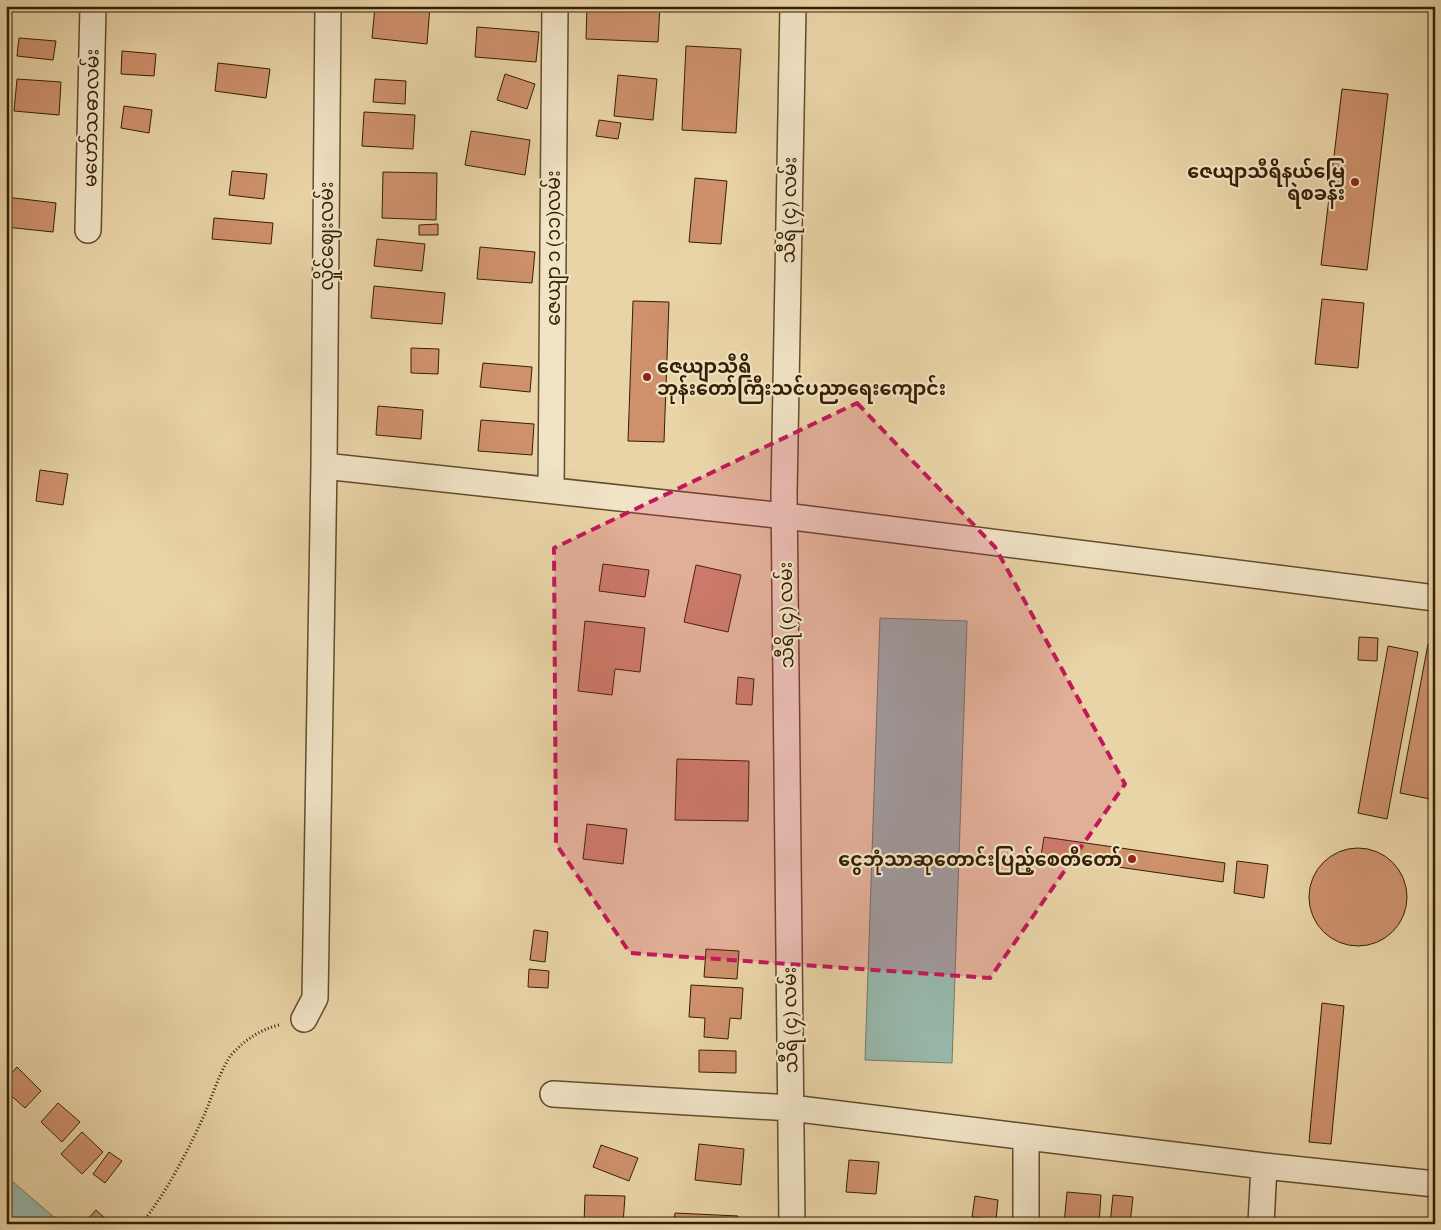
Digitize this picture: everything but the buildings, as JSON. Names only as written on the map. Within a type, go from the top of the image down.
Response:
[{"type":"street","name":"မဟော်သဓာလမ်း","points":[[88,230],[93,6]]},
{"type":"street","name":"လှိုင်ဈေးလမ်း","points":[[304,1019],[315,998],[324,466],[328,6]]},
{"type":"street","name":"ဇေယျာ ၁ (၁၁)လမ်း","points":[[552,490],[555,6]]},
{"type":"street","name":"သီရိ (၄) လမ်း","points":[[792,1224],[784,484],[793,6]]},
{"type":"street","points":[[324,466],[785,516],[1435,598]]},
{"type":"street","points":[[553,1094],[791,1108],[1264,1166],[1435,1184]]},
{"type":"street","points":[[1026,1137],[1026,1224]]},
{"type":"street","points":[[1261,1224],[1264,1166]]},
{"type":"path","points":[[141,1224],[155,1207],[199,1126],[230,1057],[250,1037],[267,1028],[304,1019]]},
{"type":"highlighted area","points":[[857,403],[995,547],[1125,784],[990,978],[630,953],[556,844],[554,548]]},
{"type":"water","points":[[880,618],[967,621],[952,1063],[865,1060]]},
{"type":"water","points":[[6,1176],[62,1224],[6,1224]]},
{"type":"place","name":"ဇေယျာသီရိနယ်မြေ ရဲစခန်း","points":[[1355,182]]},
{"type":"place","name":"ဇေယျာသီရိ ဘုန်းတော်ကြီးသင်ပညာရေးကျောင်း","points":[[647,377]]},
{"type":"place","name":"ငွေဘုံသာဆုတောင်းပြည့်စေတီတော်","points":[[1132,859]]}]
